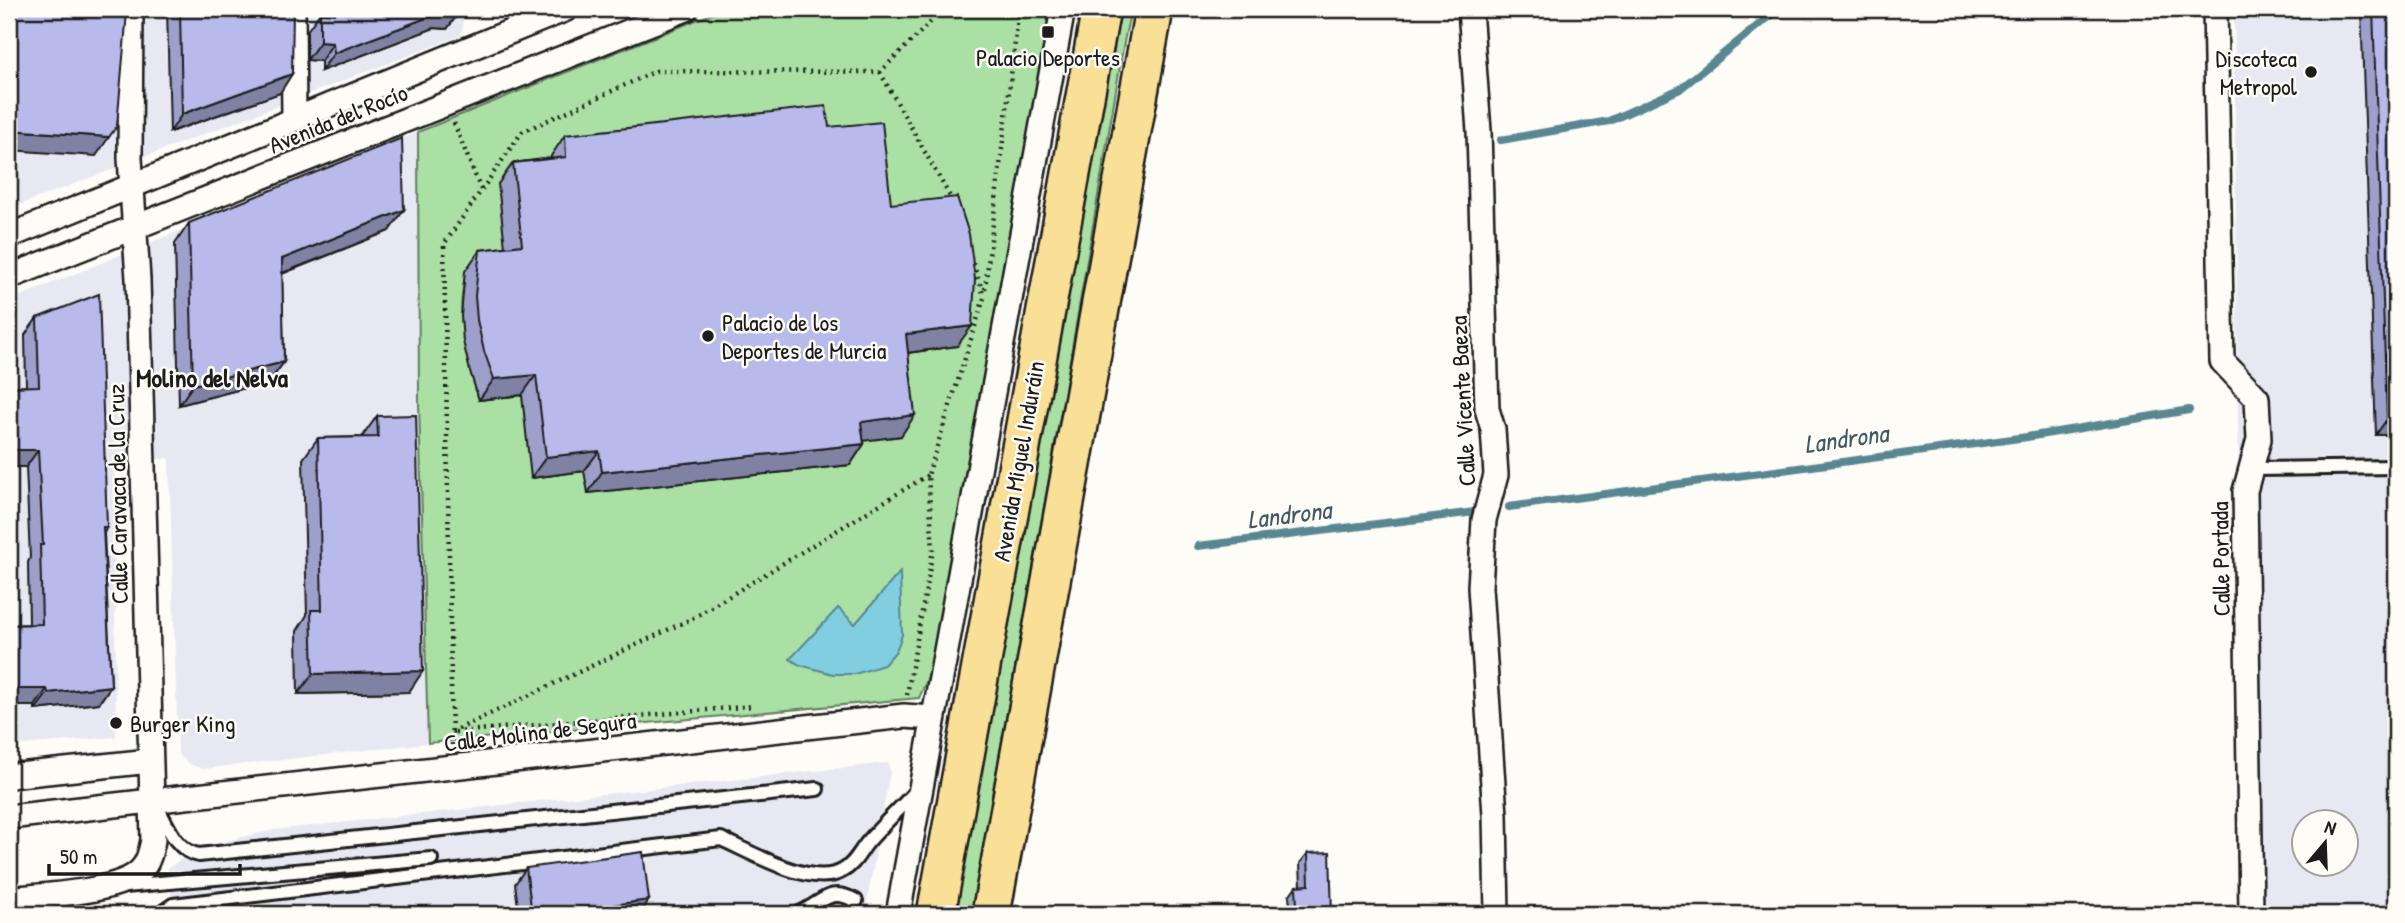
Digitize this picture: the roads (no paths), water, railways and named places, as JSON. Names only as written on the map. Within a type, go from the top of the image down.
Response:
[{"type":"main road","name":"Avenida Miguel Induráin","points":[[936,914],[1101,9]]},
{"type":"main road","points":[[991,914],[1154,9]]},
{"type":"street","points":[[105,9],[131,9]]},
{"type":"street","name":"Calle Caravaca de la Cruz","points":[[131,9],[132,187],[153,800]]},
{"type":"street","points":[[293,9],[295,120]]},
{"type":"street","name":"Avenida del Rocío","points":[[9,236],[566,9]]},
{"type":"street","name":"Avenida del Rocío","points":[[9,277],[686,9]]},
{"type":"street","points":[[898,914],[1063,9]]},
{"type":"street","name":"Calle Vicente Baeza","points":[[1471,9],[1479,131],[1487,409],[1493,429],[1496,475],[1484,520],[1480,587],[1495,815],[1497,914]]},
{"type":"street","name":"Calle Portada","points":[[2215,9],[2222,361],[2257,398],[2259,439],[2245,498],[2251,914]]},
{"type":"street","name":"Calle Molina de Segura","points":[[9,817],[905,716],[933,718]]},
{"type":"street","points":[[9,776],[150,761]]},
{"type":"street","points":[[9,899],[97,888],[120,884],[132,878],[147,862],[153,840],[153,800]]},
{"type":"lane","points":[[2251,470],[2396,467]]},
{"type":"lane","points":[[160,914],[173,905],[721,839],[791,870],[831,875],[852,864],[867,843],[921,786]]},
{"type":"lane","points":[[153,800],[179,845],[190,853],[199,855],[817,789]]},
{"type":"lane","points":[[97,888],[431,859]]},
{"type":"lane","points":[[804,913],[831,895],[847,896],[856,901]]},
{"type":"water","points":[[900,572],[902,635],[896,651],[884,665],[855,674],[833,674],[800,665],[790,659],[838,608],[855,624]]},
{"type":"waterway","name":"Landrona","points":[[1501,140],[1609,121],[1680,89],[1778,9]]},
{"type":"waterway","name":"Landrona","points":[[1509,507],[2027,437],[2189,410]]},
{"type":"waterway","name":"Landrona","points":[[1198,546],[1475,512],[1480,505]]},
{"type":"place","name":"Palacio Deportes","points":[[1048,32]]},
{"type":"place","name":"Discoteca Metropol","points":[[2311,72]]},
{"type":"place","name":"Palacio de los Deportes de Murcia","points":[[708,336]]},
{"type":"place","name":"Burger King","points":[[116,723]]},
{"type":"district","name":"Molino del Nelva","points":[[212,377]]}]
